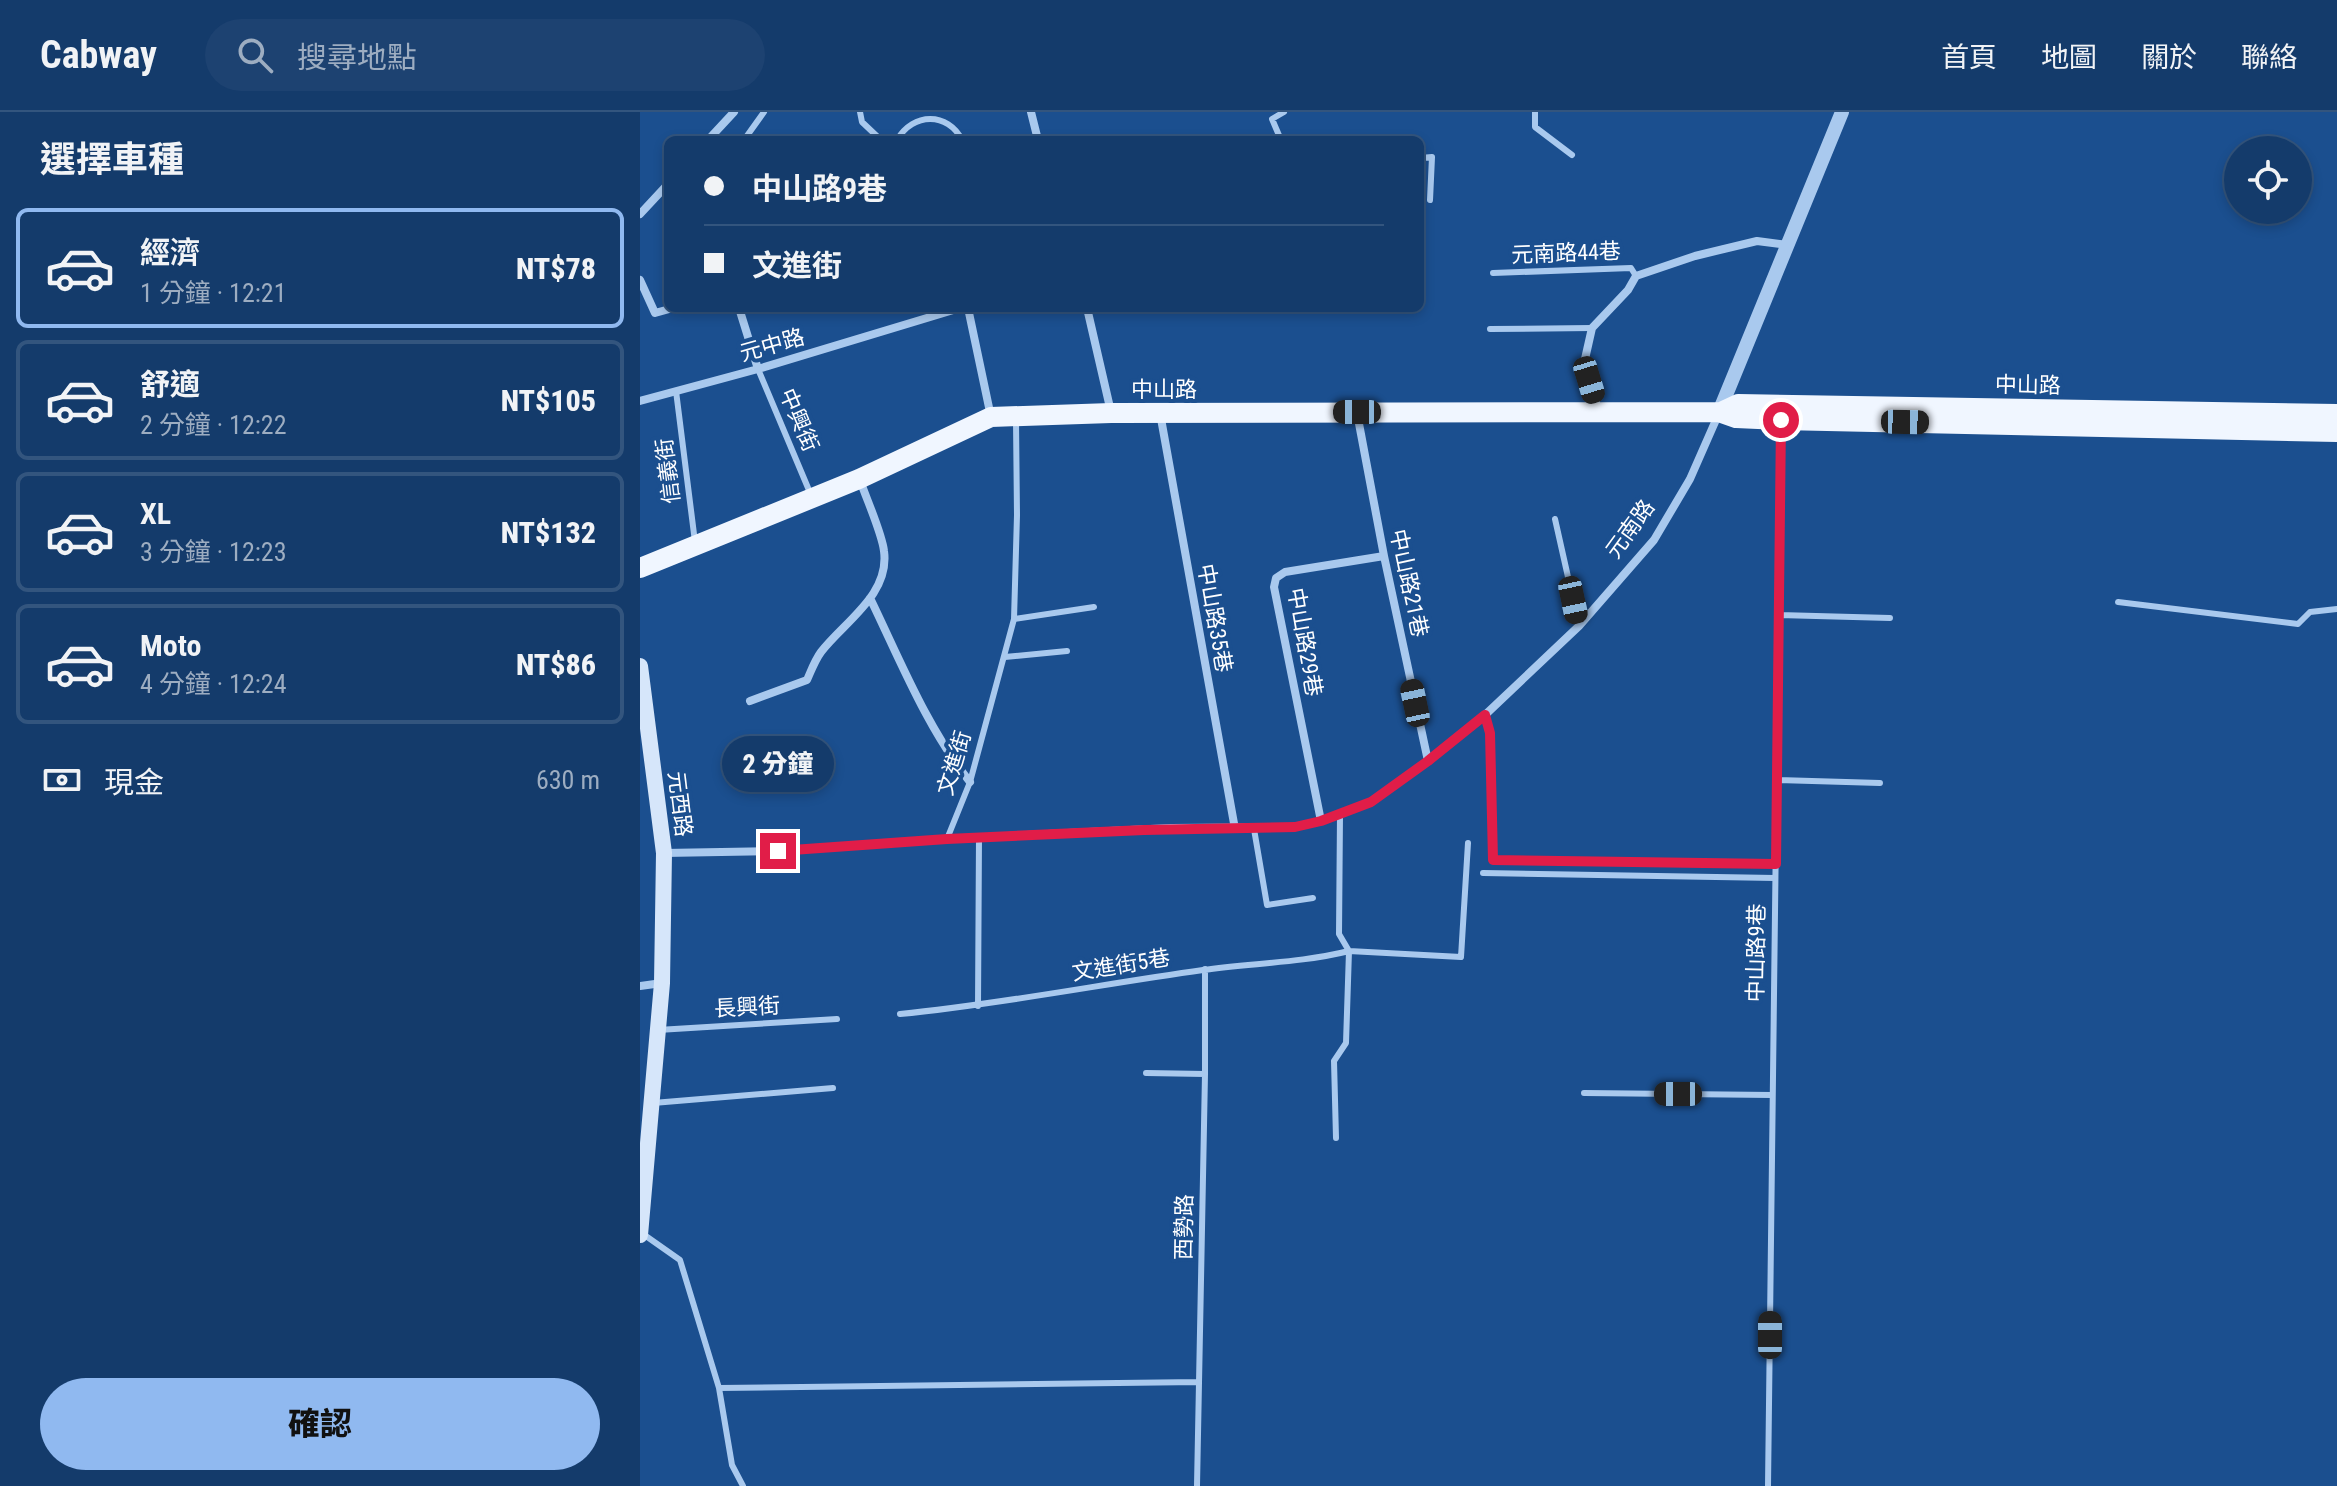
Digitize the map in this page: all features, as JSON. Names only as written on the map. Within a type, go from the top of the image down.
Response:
[{"type":"main road","name":"中山路","points":[[1719,412],[1738,404],[1747,404],[2337,414]]},
{"type":"main road","name":"中山路","points":[[640,568],[813,499],[991,417],[1160,412],[1719,412],[1736,418],[1781,420],[2337,432]]},
{"type":"main road","name":"元西路","points":[[640,666],[664,853],[662,983],[643,1158],[640,1233]]},
{"type":"street","points":[[712,136],[734,112]]},
{"type":"street","points":[[1031,112],[1037,136]]},
{"type":"street","name":"元南路","points":[[1235,829],[1295,827],[1340,815],[1371,802],[1485,715],[1579,626],[1654,540],[1690,479],[1842,112]]},
{"type":"street","points":[[640,214],[664,188]]},
{"type":"street","name":"元南路44巷","points":[[1592,328],[1628,290],[1636,276],[1695,256],[1757,241],[1788,245]]},
{"type":"street","points":[[640,280],[655,313],[664,310]]},
{"type":"street","name":"中興街","points":[[740,312],[758,369]]},
{"type":"street","name":"元中路","points":[[640,401],[947,312]]},
{"type":"street","points":[[969,312],[991,417]]},
{"type":"street","points":[[1088,312],[1111,413]]},
{"type":"street","points":[[1592,328],[1585,359],[1599,412]]},
{"type":"street","name":"中山路35巷","points":[[1160,412],[1235,829]]},
{"type":"street","name":"中山路21巷","points":[[1357,412],[1428,761]]},
{"type":"street","points":[[750,701],[807,680],[818,655],[866,606],[883,573],[884,550],[859,479]]},
{"type":"street","name":"中山路29巷","points":[[1321,821],[1274,587],[1276,578],[1285,572],[1384,556]]},
{"type":"street","points":[[870,598],[926,710],[954,761],[970,782]]},
{"type":"street","points":[[664,853],[778,851],[1171,828],[1235,829]]},
{"type":"street","points":[[640,986],[662,983]]},
{"type":"lane","points":[[747,136],[764,112]]},
{"type":"lane","points":[[860,112],[862,122],[877,136]]},
{"type":"lane","points":[[1279,136],[1272,119],[1284,112]]},
{"type":"lane","points":[[1535,112],[1535,127],[1572,155]]},
{"type":"lane","points":[[899,136],[914,121],[926,117],[940,118],[952,125],[959,136]]},
{"type":"lane","points":[[1424,158],[1432,157],[1430,200]]},
{"type":"lane","name":"元南路44巷","points":[[1493,273],[1631,268],[1636,276]]},
{"type":"lane","points":[[1490,329],[1592,328]]},
{"type":"lane","name":"中興街","points":[[758,369],[813,499]]},
{"type":"lane","name":"信義街","points":[[676,391],[695,546]]},
{"type":"lane","name":"文進街","points":[[947,839],[970,782],[1014,619],[1016,416]]},
{"type":"lane","name":"中山路9巷","points":[[1768,1486],[1781,420]]},
{"type":"lane","points":[[1555,519],[1579,626]]},
{"type":"lane","points":[[2118,602],[2298,624],[2310,612],[2337,609]]},
{"type":"lane","points":[[1014,619],[1094,607]]},
{"type":"lane","points":[[1779,615],[1890,618]]},
{"type":"lane","points":[[1005,657],[1067,651]]},
{"type":"lane","points":[[1485,715],[1490,733],[1493,860],[1776,864]]},
{"type":"lane","points":[[1777,780],[1880,783]]},
{"type":"lane","points":[[1336,1138],[1334,1061],[1346,1043],[1349,951],[1339,934],[1340,815]]},
{"type":"lane","points":[[1254,829],[1267,905],[1313,898]]},
{"type":"lane","points":[[978,1006],[979,837]]},
{"type":"lane","name":"文進街5巷","points":[[900,1014],[978,1006],[1205,969],[1319,959],[1349,951],[1461,957],[1468,843]]},
{"type":"lane","points":[[1483,873],[1775,878]]},
{"type":"lane","name":"西勢路","points":[[1197,1486],[1205,969]]},
{"type":"lane","name":"長興街","points":[[658,1030],[837,1019]]},
{"type":"lane","points":[[1146,1073],[1205,1074]]},
{"type":"lane","points":[[651,1103],[833,1088]]},
{"type":"lane","points":[[1584,1093],[1772,1095]]},
{"type":"lane","points":[[640,1233],[680,1260],[719,1388],[732,1465],[743,1486]]},
{"type":"lane","points":[[719,1388],[1199,1382]]},
{"type":"route","points":[[778,851],[1171,828],[1295,827],[1321,821],[1371,802],[1485,715],[1490,733],[1493,860],[1776,864],[1781,420]]}]
